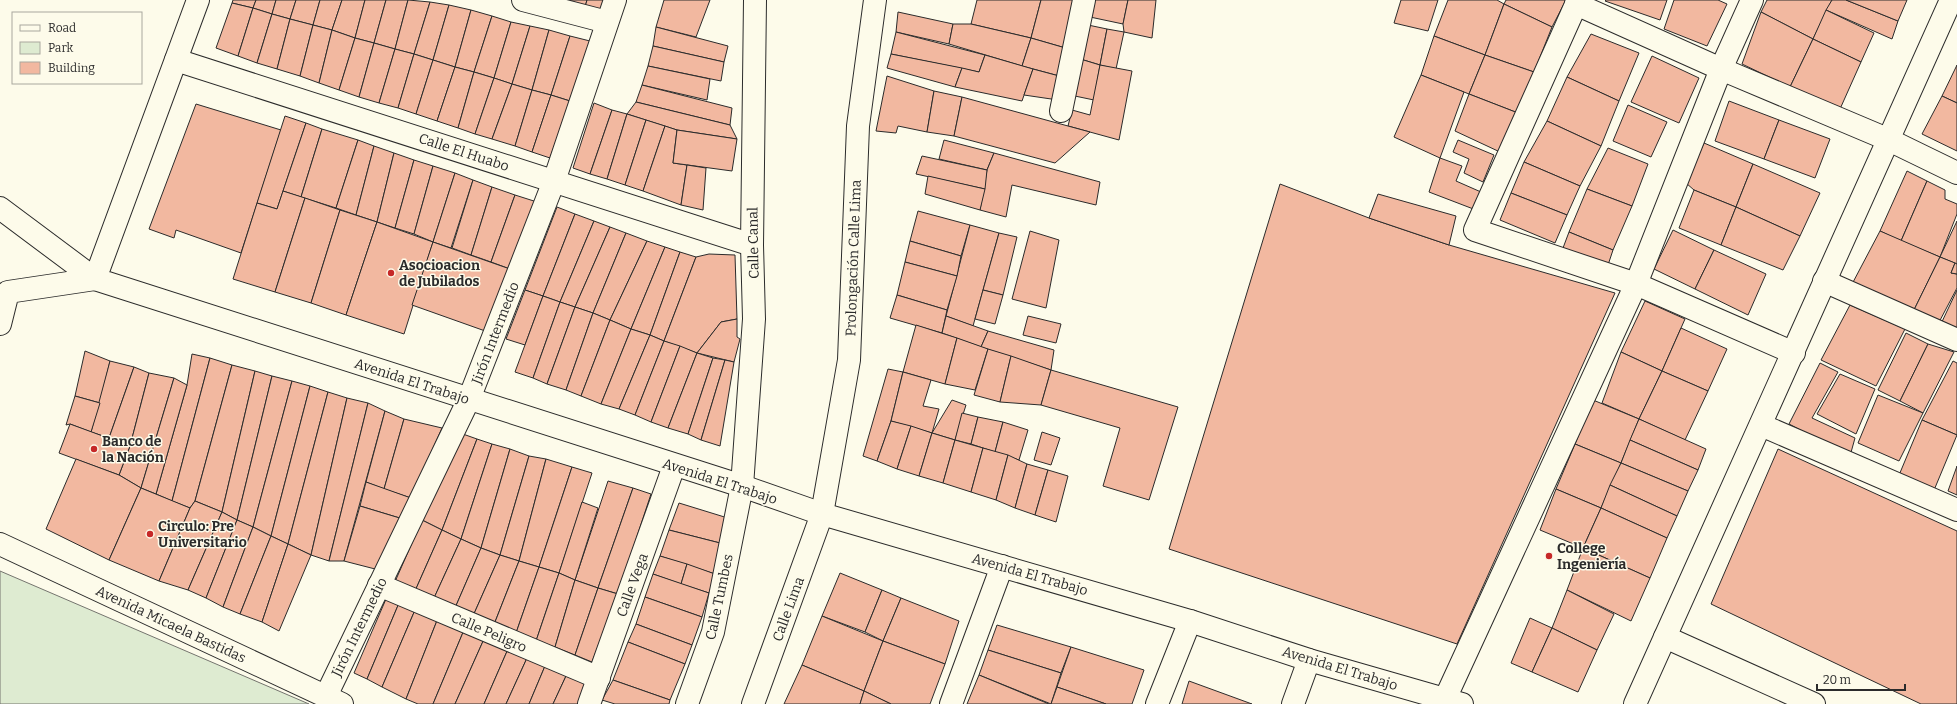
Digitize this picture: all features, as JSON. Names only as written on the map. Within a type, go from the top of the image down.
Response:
[{"type":"street","points":[[0,324],[4,291],[95,280],[198,0]]},
{"type":"street","points":[[523,0],[607,22]]},
{"type":"street","name":"Jirón Intermedio","points":[[334,700],[379,585],[469,399],[554,181],[615,0]]},
{"type":"street","name":"Calle Canal","points":[[742,486],[754,319],[752,245],[755,0]]},
{"type":"street","name":"Prolongación Calle Lima","points":[[822,514],[849,360],[858,126],[876,0]]},
{"type":"street","points":[[1062,111],[1084,0]]},
{"type":"street","points":[[1454,702],[1636,284],[1721,69],[1752,0]]},
{"type":"street","points":[[1635,704],[1794,353],[1887,139],[1951,0]]},
{"type":"street","points":[[1794,353],[1636,284],[1475,230],[1577,2],[1721,69],[1887,139],[1957,173]]},
{"type":"street","name":"Calle El Huabo","points":[[176,60],[752,245]]},
{"type":"street","name":"Avenida El Trabajo","points":[[0,208],[95,280],[674,466],[742,486],[822,514],[1190,621],[1309,660],[1454,702]]},
{"type":"street","points":[[1824,281],[1957,340]]},
{"type":"street","points":[[1761,425],[1957,510]]},
{"type":"street","name":"Calle Vega","points":[[589,704],[674,466]]},
{"type":"street","name":"Calle Tumbes","points":[[687,704],[713,632],[742,486]]},
{"type":"street","name":"Calle Lima","points":[[753,704],[822,514]]},
{"type":"street","name":"Avenida Micaela Bastidas","points":[[0,544],[334,700]]},
{"type":"street","points":[[951,704],[1002,566]]},
{"type":"street","name":"Calle Peligro","points":[[379,585],[599,678]]},
{"type":"street","points":[[1157,704],[1190,621]]},
{"type":"street","points":[[1665,638],[1814,704]]},
{"type":"street","points":[[1293,704],[1309,660]]},
{"type":"green space","points":[[0,571],[309,704],[0,704]]},
{"type":"building","points":[[233,0],[256,0],[253,8],[232,3]]},
{"type":"building","points":[[256,0],[276,0],[272,14],[253,8]]},
{"type":"building","points":[[276,0],[296,0],[290,19],[272,14]]},
{"type":"building","points":[[296,0],[320,0],[313,25],[290,19]]},
{"type":"building","points":[[320,0],[342,0],[332,30],[313,25]]},
{"type":"building","points":[[342,0],[365,0],[355,38],[332,30]]},
{"type":"building","points":[[365,0],[386,0],[374,43],[355,38]]},
{"type":"building","points":[[386,0],[408,0],[395,49],[374,43]]},
{"type":"building","points":[[408,0],[430,2],[414,54],[395,49]]},
{"type":"building","points":[[566,0],[587,0],[585,7]]},
{"type":"building","points":[[587,0],[607,0],[604,11],[585,7]]},
{"type":"building","points":[[664,0],[710,0],[696,37],[656,27]]},
{"type":"building","points":[[977,0],[1041,0],[1031,38],[971,24]]},
{"type":"building","points":[[1041,0],[1077,0],[1069,49],[1031,38]]},
{"type":"building","points":[[1094,0],[1128,0],[1123,24],[1090,17]]},
{"type":"building","points":[[1128,0],[1156,0],[1152,38],[1124,32],[1123,24]]},
{"type":"building","points":[[1401,0],[1438,0],[1428,31],[1394,23]]},
{"type":"building","points":[[1448,0],[1497,0],[1504,4],[1485,55],[1434,36]]},
{"type":"building","points":[[1506,0],[1566,0],[1552,27],[1504,4]]},
{"type":"building","points":[[1667,0],[1660,20],[1605,1]]},
{"type":"building","points":[[1674,0],[1718,0],[1727,4],[1707,46],[1664,29]]},
{"type":"building","points":[[1767,0],[1832,0],[1813,39],[1761,12]]},
{"type":"building","points":[[1832,0],[1846,0],[1898,21],[1892,39],[1826,10]]},
{"type":"building","points":[[1846,0],[1907,0],[1898,21]]},
{"type":"building","points":[[430,2],[449,5],[433,60],[414,54]]},
{"type":"building","points":[[232,3],[253,8],[238,56],[216,48]]},
{"type":"building","points":[[1504,4],[1552,27],[1534,72],[1485,55]]},
{"type":"building","points":[[449,5],[471,10],[455,67],[433,60]]},
{"type":"building","points":[[253,8],[272,14],[257,63],[238,56]]},
{"type":"building","points":[[471,10],[492,16],[474,72],[455,67]]},
{"type":"building","points":[[1826,10],[1874,33],[1861,62],[1813,39]]},
{"type":"building","points":[[898,12],[953,24],[949,44],[896,32]]},
{"type":"building","points":[[1761,12],[1813,39],[1790,87],[1742,64]]},
{"type":"building","points":[[272,14],[290,19],[277,69],[257,63]]},
{"type":"building","points":[[492,16],[511,22],[494,78],[474,72]]},
{"type":"building","points":[[290,19],[313,25],[300,76],[277,69]]},
{"type":"building","points":[[511,22],[530,26],[512,84],[494,78]]},
{"type":"building","points":[[953,24],[971,24],[1031,38],[1022,66],[949,44]]},
{"type":"building","points":[[313,25],[332,30],[319,83],[300,76]]},
{"type":"building","points":[[1088,25],[1107,29],[1100,65],[1077,58]]},
{"type":"building","points":[[530,26],[549,30],[532,90],[512,84]]},
{"type":"building","points":[[656,27],[728,46],[724,62],[653,46]]},
{"type":"building","points":[[1107,29],[1124,32],[1116,69],[1100,65]]},
{"type":"building","points":[[332,30],[355,38],[339,90],[319,83]]},
{"type":"building","points":[[549,30],[570,36],[551,95],[532,90]]},
{"type":"building","points":[[896,32],[985,55],[979,72],[891,54]]},
{"type":"building","points":[[1591,34],[1639,53],[1619,101],[1567,77]]},
{"type":"building","points":[[570,36],[590,41],[570,101],[551,95]]},
{"type":"building","points":[[1434,36],[1485,55],[1469,94],[1421,75]]},
{"type":"building","points":[[355,38],[374,43],[359,97],[339,90]]},
{"type":"building","points":[[1031,38],[1069,49],[1063,77],[1022,66]]},
{"type":"building","points":[[1813,39],[1861,62],[1840,109],[1790,87]]},
{"type":"building","points":[[374,43],[395,49],[379,103],[359,97]]},
{"type":"building","points":[[653,46],[724,62],[721,81],[648,66]]},
{"type":"building","points":[[395,49],[414,54],[398,108],[379,103]]},
{"type":"building","points":[[414,54],[433,60],[416,114],[398,108]]},
{"type":"building","points":[[891,54],[962,68],[955,87],[887,68]]},
{"type":"building","points":[[985,55],[1033,69],[1022,101],[955,87],[962,68],[979,72]]},
{"type":"building","points":[[1485,55],[1534,72],[1518,113],[1469,94]]},
{"type":"building","points":[[1652,56],[1699,78],[1679,123],[1631,102]]},
{"type":"building","points":[[1077,58],[1100,65],[1094,100],[1070,95]]},
{"type":"building","points":[[433,60],[455,67],[437,121],[416,114]]},
{"type":"building","points":[[1100,65],[1132,71],[1119,140],[1068,126],[1072,110],[1090,115]]},
{"type":"building","points":[[1957,65],[1957,103],[1942,96]]},
{"type":"building","points":[[648,66],[710,79],[707,100],[642,85]]},
{"type":"building","points":[[455,67],[474,72],[458,128],[437,121]]},
{"type":"building","points":[[1033,69],[1063,77],[1058,100],[1024,95]]},
{"type":"building","points":[[474,72],[494,78],[475,134],[458,128]]},
{"type":"building","points":[[1421,75],[1464,92],[1440,158],[1394,137]]},
{"type":"building","points":[[887,76],[934,91],[927,132],[898,126],[896,133],[876,131]]},
{"type":"building","points":[[1567,77],[1619,101],[1601,146],[1547,121]]},
{"type":"building","points":[[494,78],[512,84],[492,139],[475,134]]},
{"type":"building","points":[[512,84],[532,90],[515,146],[492,139]]},
{"type":"building","points":[[642,85],[732,108],[730,125],[636,102]]},
{"type":"building","points":[[532,90],[551,95],[532,152],[515,146]]},
{"type":"building","points":[[934,91],[962,97],[954,136],[927,132]]},
{"type":"building","points":[[1469,94],[1518,113],[1500,152],[1455,131]]},
{"type":"building","points":[[551,95],[570,101],[550,158],[532,152]]},
{"type":"building","points":[[1942,96],[1957,103],[1957,151],[1922,134]]},
{"type":"building","points":[[962,97],[1090,132],[1055,163],[954,136]]},
{"type":"building","points":[[1729,101],[1779,120],[1764,159],[1715,141]]},
{"type":"building","points":[[636,102],[730,125],[737,139],[677,130],[627,114]]},
{"type":"building","points":[[594,103],[612,110],[590,174],[573,168]]},
{"type":"building","points":[[196,104],[281,130],[241,253],[176,230],[174,238],[149,229]]},
{"type":"building","points":[[1628,105],[1667,122],[1651,157],[1613,141]]},
{"type":"building","points":[[612,110],[627,114],[607,179],[590,174]]},
{"type":"building","points":[[627,114],[646,120],[625,185],[607,179]]},
{"type":"building","points":[[285,116],[306,123],[277,209],[257,203]]},
{"type":"building","points":[[646,120],[665,126],[643,191],[625,185]]},
{"type":"building","points":[[1779,120],[1830,139],[1815,178],[1764,159]]},
{"type":"building","points":[[1547,121],[1601,146],[1580,186],[1524,162]]},
{"type":"building","points":[[306,123],[322,129],[301,197],[283,191]]},
{"type":"building","points":[[665,126],[677,130],[673,163],[687,165],[681,205],[643,191]]},
{"type":"building","points":[[322,129],[358,140],[336,208],[301,197]]},
{"type":"building","points":[[677,130],[737,139],[732,171],[673,163]]},
{"type":"building","points":[[358,140],[374,146],[356,215],[336,208]]},
{"type":"building","points":[[944,140],[994,153],[987,170],[939,159]]},
{"type":"building","points":[[1458,140],[1494,155],[1483,182],[1464,173],[1469,159],[1453,152]]},
{"type":"building","points":[[1704,143],[1753,164],[1736,207],[1694,190],[1686,183]]},
{"type":"building","points":[[374,146],[394,153],[377,222],[356,215]]},
{"type":"building","points":[[1608,148],[1648,164],[1632,206],[1587,189]]},
{"type":"building","points":[[394,153],[414,160],[395,228],[377,222]]},
{"type":"building","points":[[994,153],[1100,182],[1096,205],[1012,185],[1006,217],[980,210],[987,170]]},
{"type":"building","points":[[922,156],[987,170],[985,189],[916,174]]},
{"type":"building","points":[[1440,158],[1462,166],[1456,181],[1481,192],[1476,210],[1429,192]]},
{"type":"building","points":[[414,160],[433,166],[414,234],[395,228]]},
{"type":"building","points":[[1524,162],[1580,186],[1567,215],[1511,193]]},
{"type":"building","points":[[1753,164],[1820,193],[1800,236],[1736,207]]},
{"type":"building","points":[[687,165],[706,168],[703,210],[681,205]]},
{"type":"building","points":[[433,166],[455,173],[433,242],[414,234]]},
{"type":"building","points":[[1907,171],[1927,181],[1901,241],[1880,231]]},
{"type":"building","points":[[455,173],[473,180],[451,248],[433,242]]},
{"type":"building","points":[[928,176],[985,189],[980,210],[925,194]]},
{"type":"building","points":[[473,180],[492,187],[471,255],[452,248]]},
{"type":"building","points":[[1927,181],[1945,190],[1945,199],[1957,204],[1957,214],[1940,257],[1901,241]]},
{"type":"building","points":[[1280,184],[1369,218],[1449,245],[1615,293],[1457,644],[1169,549]]},
{"type":"building","points":[[492,187],[515,195],[491,262],[471,255]]},
{"type":"building","points":[[1587,189],[1632,206],[1613,250],[1569,232]]},
{"type":"building","points":[[1694,190],[1736,207],[1721,245],[1679,228]]},
{"type":"building","points":[[283,191],[305,198],[275,292],[233,279],[257,203],[277,209]]},
{"type":"building","points":[[1511,193],[1567,215],[1555,243],[1500,220]]},
{"type":"building","points":[[1378,194],[1456,216],[1449,245],[1369,218]]},
{"type":"building","points":[[515,195],[537,202],[510,269],[491,262]]},
{"type":"building","points":[[305,198],[340,210],[311,303],[275,292]]},
{"type":"building","points":[[557,207],[575,214],[543,296],[525,290]]},
{"type":"building","points":[[1736,207],[1800,236],[1783,270],[1721,245]]},
{"type":"building","points":[[340,210],[377,222],[346,315],[311,303]]},
{"type":"building","points":[[918,211],[970,225],[961,256],[910,241]]},
{"type":"building","points":[[575,214],[594,221],[560,302],[543,296]]},
{"type":"building","points":[[594,221],[610,227],[575,307],[560,302]]},
{"type":"building","points":[[1957,221],[1957,264],[1940,257]]},
{"type":"building","name":"Asocioacion de Jubilados","points":[[377,222],[433,242],[404,334],[346,315]]},
{"type":"building","points":[[970,225],[999,233],[973,326],[946,316]]},
{"type":"building","points":[[610,227],[626,233],[593,313],[575,307]]},
{"type":"building","points":[[1673,230],[1714,250],[1695,289],[1654,269]]},
{"type":"building","points":[[1030,231],[1059,240],[1046,308],[1012,299]]},
{"type":"building","points":[[1880,231],[1940,257],[1912,314],[1851,286]]},
{"type":"building","points":[[1569,232],[1613,250],[1608,265],[1563,248]]},
{"type":"building","points":[[626,233],[647,241],[610,320],[593,313]]},
{"type":"building","points":[[999,233],[1017,237],[1003,295],[983,290]]},
{"type":"building","points":[[647,241],[665,247],[631,329],[610,320]]},
{"type":"building","points":[[910,241],[961,256],[957,276],[905,262]]},
{"type":"building","points":[[433,242],[510,269],[488,332],[412,305]]},
{"type":"building","points":[[665,247],[680,252],[650,335],[631,329]]},
{"type":"building","points":[[1714,250],[1766,274],[1748,315],[1695,289]]},
{"type":"building","points":[[680,252],[696,257],[664,341],[650,335]]},
{"type":"building","points":[[709,254],[735,255],[737,319],[721,322],[697,353],[664,341],[696,257]]},
{"type":"building","points":[[1940,257],[1955,263],[1951,273],[1957,274],[1957,288],[1937,326],[1912,314]]},
{"type":"building","points":[[905,262],[957,276],[947,310],[897,295]]},
{"type":"building","points":[[1955,263],[1957,264],[1957,274],[1951,273]]},
{"type":"building","points":[[525,290],[543,296],[525,345],[506,339]]},
{"type":"building","points":[[983,290],[1003,295],[995,324],[975,319]]},
{"type":"building","points":[[1957,290],[1957,333],[1939,328]]},
{"type":"building","points":[[897,295],[947,310],[942,333],[890,318]]},
{"type":"building","points":[[543,296],[560,302],[533,378],[515,372]]},
{"type":"building","points":[[1645,301],[1685,319],[1662,371],[1621,352]]},
{"type":"building","points":[[560,302],[575,307],[547,384],[533,378]]},
{"type":"building","points":[[1850,305],[1905,329],[1876,386],[1821,360]]},
{"type":"building","points":[[575,307],[593,313],[566,390],[547,384]]},
{"type":"building","points":[[593,313],[610,320],[581,396],[566,390]]},
{"type":"building","points":[[946,316],[988,331],[981,347],[942,333]]},
{"type":"building","points":[[1028,316],[1061,324],[1056,343],[1023,335]]},
{"type":"building","points":[[737,319],[737,337],[740,339],[734,362],[697,353],[721,322]]},
{"type":"building","points":[[610,320],[631,329],[601,404],[581,396]]},
{"type":"building","points":[[916,325],[957,338],[945,384],[903,372]]},
{"type":"building","points":[[1681,328],[1727,349],[1708,391],[1662,371]]},
{"type":"building","points":[[631,329],[650,335],[619,409],[601,404]]},
{"type":"building","points":[[988,331],[1054,350],[1051,370],[981,347]]},
{"type":"building","points":[[1906,333],[1928,344],[1900,401],[1878,390]]},
{"type":"building","points":[[650,335],[664,341],[635,415],[619,409]]},
{"type":"building","points":[[957,338],[988,349],[975,390],[945,384]]},
{"type":"building","points":[[664,341],[680,346],[651,422],[635,415]]},
{"type":"building","points":[[1928,344],[1954,352],[1923,413],[1900,401]]},
{"type":"building","points":[[680,346],[697,353],[668,428],[651,422]]},
{"type":"building","points":[[988,349],[1011,356],[1000,402],[974,395]]},
{"type":"building","points":[[85,351],[110,361],[100,403],[75,396]]},
{"type":"building","points":[[1621,352],[1662,371],[1639,419],[1602,403]]},
{"type":"building","points":[[697,353],[713,358],[688,434],[668,428]]},
{"type":"building","points":[[192,354],[210,358],[172,501],[156,494],[187,385]]},
{"type":"building","points":[[1011,356],[1051,370],[1041,405],[1000,402]]},
{"type":"building","points":[[210,358],[232,365],[195,501],[190,508],[172,501]]},
{"type":"building","points":[[713,358],[725,360],[701,440],[688,434]]},
{"type":"building","points":[[725,360],[734,362],[720,446],[701,440]]},
{"type":"building","points":[[110,361],[134,367],[109,438],[91,432]]},
{"type":"building","points":[[1953,361],[1957,363],[1957,435],[1922,420]]},
{"type":"building","points":[[1820,363],[1838,372],[1812,418],[1855,438],[1850,456],[1789,424]]},
{"type":"building","points":[[232,365],[255,371],[222,512],[195,501]]},
{"type":"building","points":[[134,367],[149,373],[130,446],[109,438]]},
{"type":"building","points":[[888,369],[903,372],[891,421],[877,461],[863,456]]},
{"type":"building","points":[[1051,370],[1178,407],[1149,500],[1103,486],[1120,428],[1041,405]]},
{"type":"building","points":[[255,371],[272,376],[237,520],[222,512]]},
{"type":"building","points":[[1662,371],[1708,391],[1685,440],[1639,419]]},
{"type":"building","points":[[903,372],[931,380],[923,406],[939,409],[932,433],[891,421]]},
{"type":"building","points":[[149,373],[174,378],[141,488],[119,475],[130,446]]},
{"type":"building","points":[[1840,374],[1875,389],[1856,434],[1817,414]]},
{"type":"building","points":[[272,376],[292,381],[253,527],[237,520]]},
{"type":"building","points":[[174,378],[187,385],[156,494],[141,488]]},
{"type":"building","points":[[292,381],[310,386],[271,536],[253,527]]},
{"type":"building","points":[[310,386],[328,392],[288,544],[271,536]]},
{"type":"building","points":[[328,392],[347,398],[311,555],[288,544]]},
{"type":"building","points":[[1878,395],[1923,413],[1899,461],[1858,443]]},
{"type":"building","points":[[75,396],[100,403],[91,432],[70,424],[66,425]]},
{"type":"building","points":[[347,398],[368,403],[329,561],[311,555]]},
{"type":"building","points":[[952,400],[966,405],[955,440],[932,433]]},
{"type":"building","points":[[1593,400],[1639,419],[1621,463],[1575,444]]},
{"type":"building","points":[[368,403],[385,411],[344,561],[329,561]]},
{"type":"building","points":[[385,411],[404,419],[384,489],[366,482]]},
{"type":"building","points":[[962,413],[978,417],[971,444],[955,440]]},
{"type":"building","points":[[978,417],[1003,422],[995,452],[971,444]]},
{"type":"building","points":[[404,419],[442,428],[411,498],[384,489]]},
{"type":"building","points":[[1639,419],[1706,449],[1698,470],[1630,440]]},
{"type":"building","points":[[1922,420],[1957,435],[1932,495],[1897,480]]},
{"type":"building","points":[[891,421],[911,426],[897,469],[877,461]]},
{"type":"building","points":[[1003,422],[1028,430],[1019,460],[995,452]]},
{"type":"building","name":"Banco de la Nación","points":[[70,424],[130,446],[119,475],[59,453]]},
{"type":"building","points":[[911,426],[932,433],[919,476],[897,469]]},
{"type":"building","points":[[1042,432],[1060,438],[1051,465],[1034,460]]},
{"type":"building","points":[[460,433],[477,439],[442,530],[422,520]]},
{"type":"building","points":[[932,433],[955,440],[943,483],[919,476]]},
{"type":"building","points":[[477,439],[492,444],[461,539],[442,530]]},
{"type":"building","points":[[955,440],[983,448],[971,492],[943,483]]},
{"type":"building","points":[[1630,440],[1698,470],[1688,491],[1621,463]]},
{"type":"building","points":[[492,444],[510,449],[481,548],[461,539]]},
{"type":"building","points":[[1575,444],[1621,463],[1601,508],[1556,489]]},
{"type":"building","points":[[983,448],[1008,455],[996,500],[971,492]]},
{"type":"building","points":[[510,449],[529,456],[500,555],[481,548]]},
{"type":"building","points":[[1778,449],[1957,531],[1957,704],[1921,704],[1711,604]]},
{"type":"building","points":[[1008,455],[1027,464],[1015,508],[996,500]]},
{"type":"building","points":[[529,456],[546,459],[519,561],[500,555]]},
{"type":"building","points":[[76,459],[119,475],[141,488],[109,560],[46,529]]},
{"type":"building","points":[[546,459],[572,467],[539,567],[519,561]]},
{"type":"building","points":[[1621,463],[1688,491],[1677,516],[1610,485]]},
{"type":"building","points":[[1027,464],[1048,470],[1035,515],[1015,508]]},
{"type":"building","points":[[1957,466],[1957,495],[1948,491]]},
{"type":"building","points":[[572,467],[592,473],[559,573],[539,567]]},
{"type":"building","points":[[1048,470],[1068,476],[1056,522],[1035,515]]},
{"type":"building","points":[[608,481],[633,488],[598,588],[575,580]]},
{"type":"building","points":[[366,482],[411,498],[403,519],[360,506]]},
{"type":"building","points":[[1610,485],[1677,516],[1667,538],[1601,508]]},
{"type":"building","name":"Circulo: Pre Universitario","points":[[141,488],[190,508],[159,581],[109,560]]},
{"type":"building","points":[[633,488],[651,494],[618,594],[598,588]]},
{"type":"building","points":[[1556,489],[1601,508],[1583,548],[1540,530]]},
{"type":"building","points":[[195,501],[222,512],[188,590],[159,581],[190,508]]},
{"type":"building","points":[[582,502],[598,508],[575,580],[559,573]]},
{"type":"building","points":[[679,503],[731,519],[724,544],[669,530]]},
{"type":"building","points":[[360,506],[403,519],[379,570],[344,561]]},
{"type":"building","points":[[1601,508],[1667,538],[1650,578],[1583,548]]},
{"type":"building","points":[[222,512],[237,520],[206,598],[188,590]]},
{"type":"building","points":[[237,520],[253,527],[223,607],[206,598]]},
{"type":"building","points":[[422,520],[442,530],[415,591],[394,584]]},
{"type":"building","points":[[253,527],[271,536],[240,614],[223,607]]},
{"type":"building","points":[[442,530],[461,539],[434,598],[415,591]]},
{"type":"building","points":[[669,530],[724,544],[715,574],[660,556]]},
{"type":"building","points":[[271,536],[288,544],[262,622],[240,614]]},
{"type":"building","points":[[461,539],[481,548],[455,608],[434,598]]},
{"type":"building","points":[[288,544],[311,555],[279,631],[262,622]]},
{"type":"building","points":[[481,548],[500,555],[473,616],[455,608]]},
{"type":"building","points":[[1583,548],[1650,578],[1631,621],[1567,590]]},
{"type":"building","points":[[500,555],[519,561],[495,622],[473,616]]},
{"type":"building","points":[[660,556],[687,564],[681,584],[653,574]]},
{"type":"building","points":[[519,561],[539,567],[516,633],[495,622]]},
{"type":"building","points":[[687,564],[715,574],[709,593],[681,584]]},
{"type":"building","points":[[539,567],[559,573],[536,641],[516,633]]},
{"type":"building","points":[[559,573],[575,580],[555,647],[536,641]]},
{"type":"building","points":[[840,573],[882,590],[865,632],[822,616]]},
{"type":"building","points":[[653,574],[709,593],[702,617],[645,597]]},
{"type":"building","points":[[575,580],[598,588],[575,655],[555,647]]},
{"type":"building","points":[[598,588],[618,594],[592,662],[575,655]]},
{"type":"building","points":[[882,590],[901,598],[883,641],[865,632]]},
{"type":"building","points":[[1567,590],[1614,614],[1597,650],[1552,628]]},
{"type":"building","points":[[645,597],[702,617],[692,645],[636,624]]},
{"type":"building","points":[[901,598],[959,621],[945,664],[883,641]]},
{"type":"building","points":[[386,599],[399,603],[367,679],[354,673]]},
{"type":"building","points":[[399,603],[415,610],[382,687],[367,679]]},
{"type":"building","points":[[415,610],[438,618],[406,699],[382,687]]},
{"type":"building","points":[[822,616],[883,641],[864,691],[802,665]]},
{"type":"building","points":[[438,618],[464,630],[433,704],[418,704],[406,699]]},
{"type":"building","points":[[1530,618],[1552,628],[1532,672],[1511,663]]},
{"type":"building","points":[[636,624],[692,645],[685,664],[628,642]]},
{"type":"building","points":[[997,625],[1071,647],[1061,673],[988,650]]},
{"type":"building","points":[[1552,628],[1597,650],[1578,692],[1532,672]]},
{"type":"building","points":[[464,630],[484,639],[455,704],[433,704]]},
{"type":"building","points":[[484,639],[508,649],[484,704],[455,704]]},
{"type":"building","points":[[883,641],[945,664],[930,704],[891,704],[864,691]]},
{"type":"building","points":[[628,642],[685,664],[670,700],[613,680]]},
{"type":"building","points":[[1071,647],[1144,670],[1132,704],[1106,704],[1057,687]]},
{"type":"building","points":[[508,649],[527,658],[506,704],[484,704]]},
{"type":"building","points":[[988,650],[1061,673],[1051,704],[979,675]]},
{"type":"building","points":[[527,658],[545,666],[529,704],[506,704]]},
{"type":"building","points":[[802,665],[864,691],[860,704],[784,704]]},
{"type":"building","points":[[545,666],[566,676],[553,704],[529,704]]},
{"type":"building","points":[[979,675],[1049,704],[967,704]]},
{"type":"building","points":[[566,676],[588,684],[578,704],[553,704]]},
{"type":"building","points":[[613,680],[670,700],[669,704],[615,704],[602,700]]},
{"type":"building","points":[[1189,681],[1252,704],[1182,704]]},
{"type":"building","points":[[1057,687],[1106,704],[1051,704]]},
{"type":"building","points":[[864,691],[891,704],[860,704]]},
{"type":"place","name":"Asocioacion de Jubilados","points":[[391,273]]},
{"type":"place","name":"Banco de la Nación","points":[[94,449]]},
{"type":"place","name":"Circulo: Pre Universitario","points":[[150,534]]},
{"type":"place","name":"College Ingeniería","points":[[1549,556]]}]
